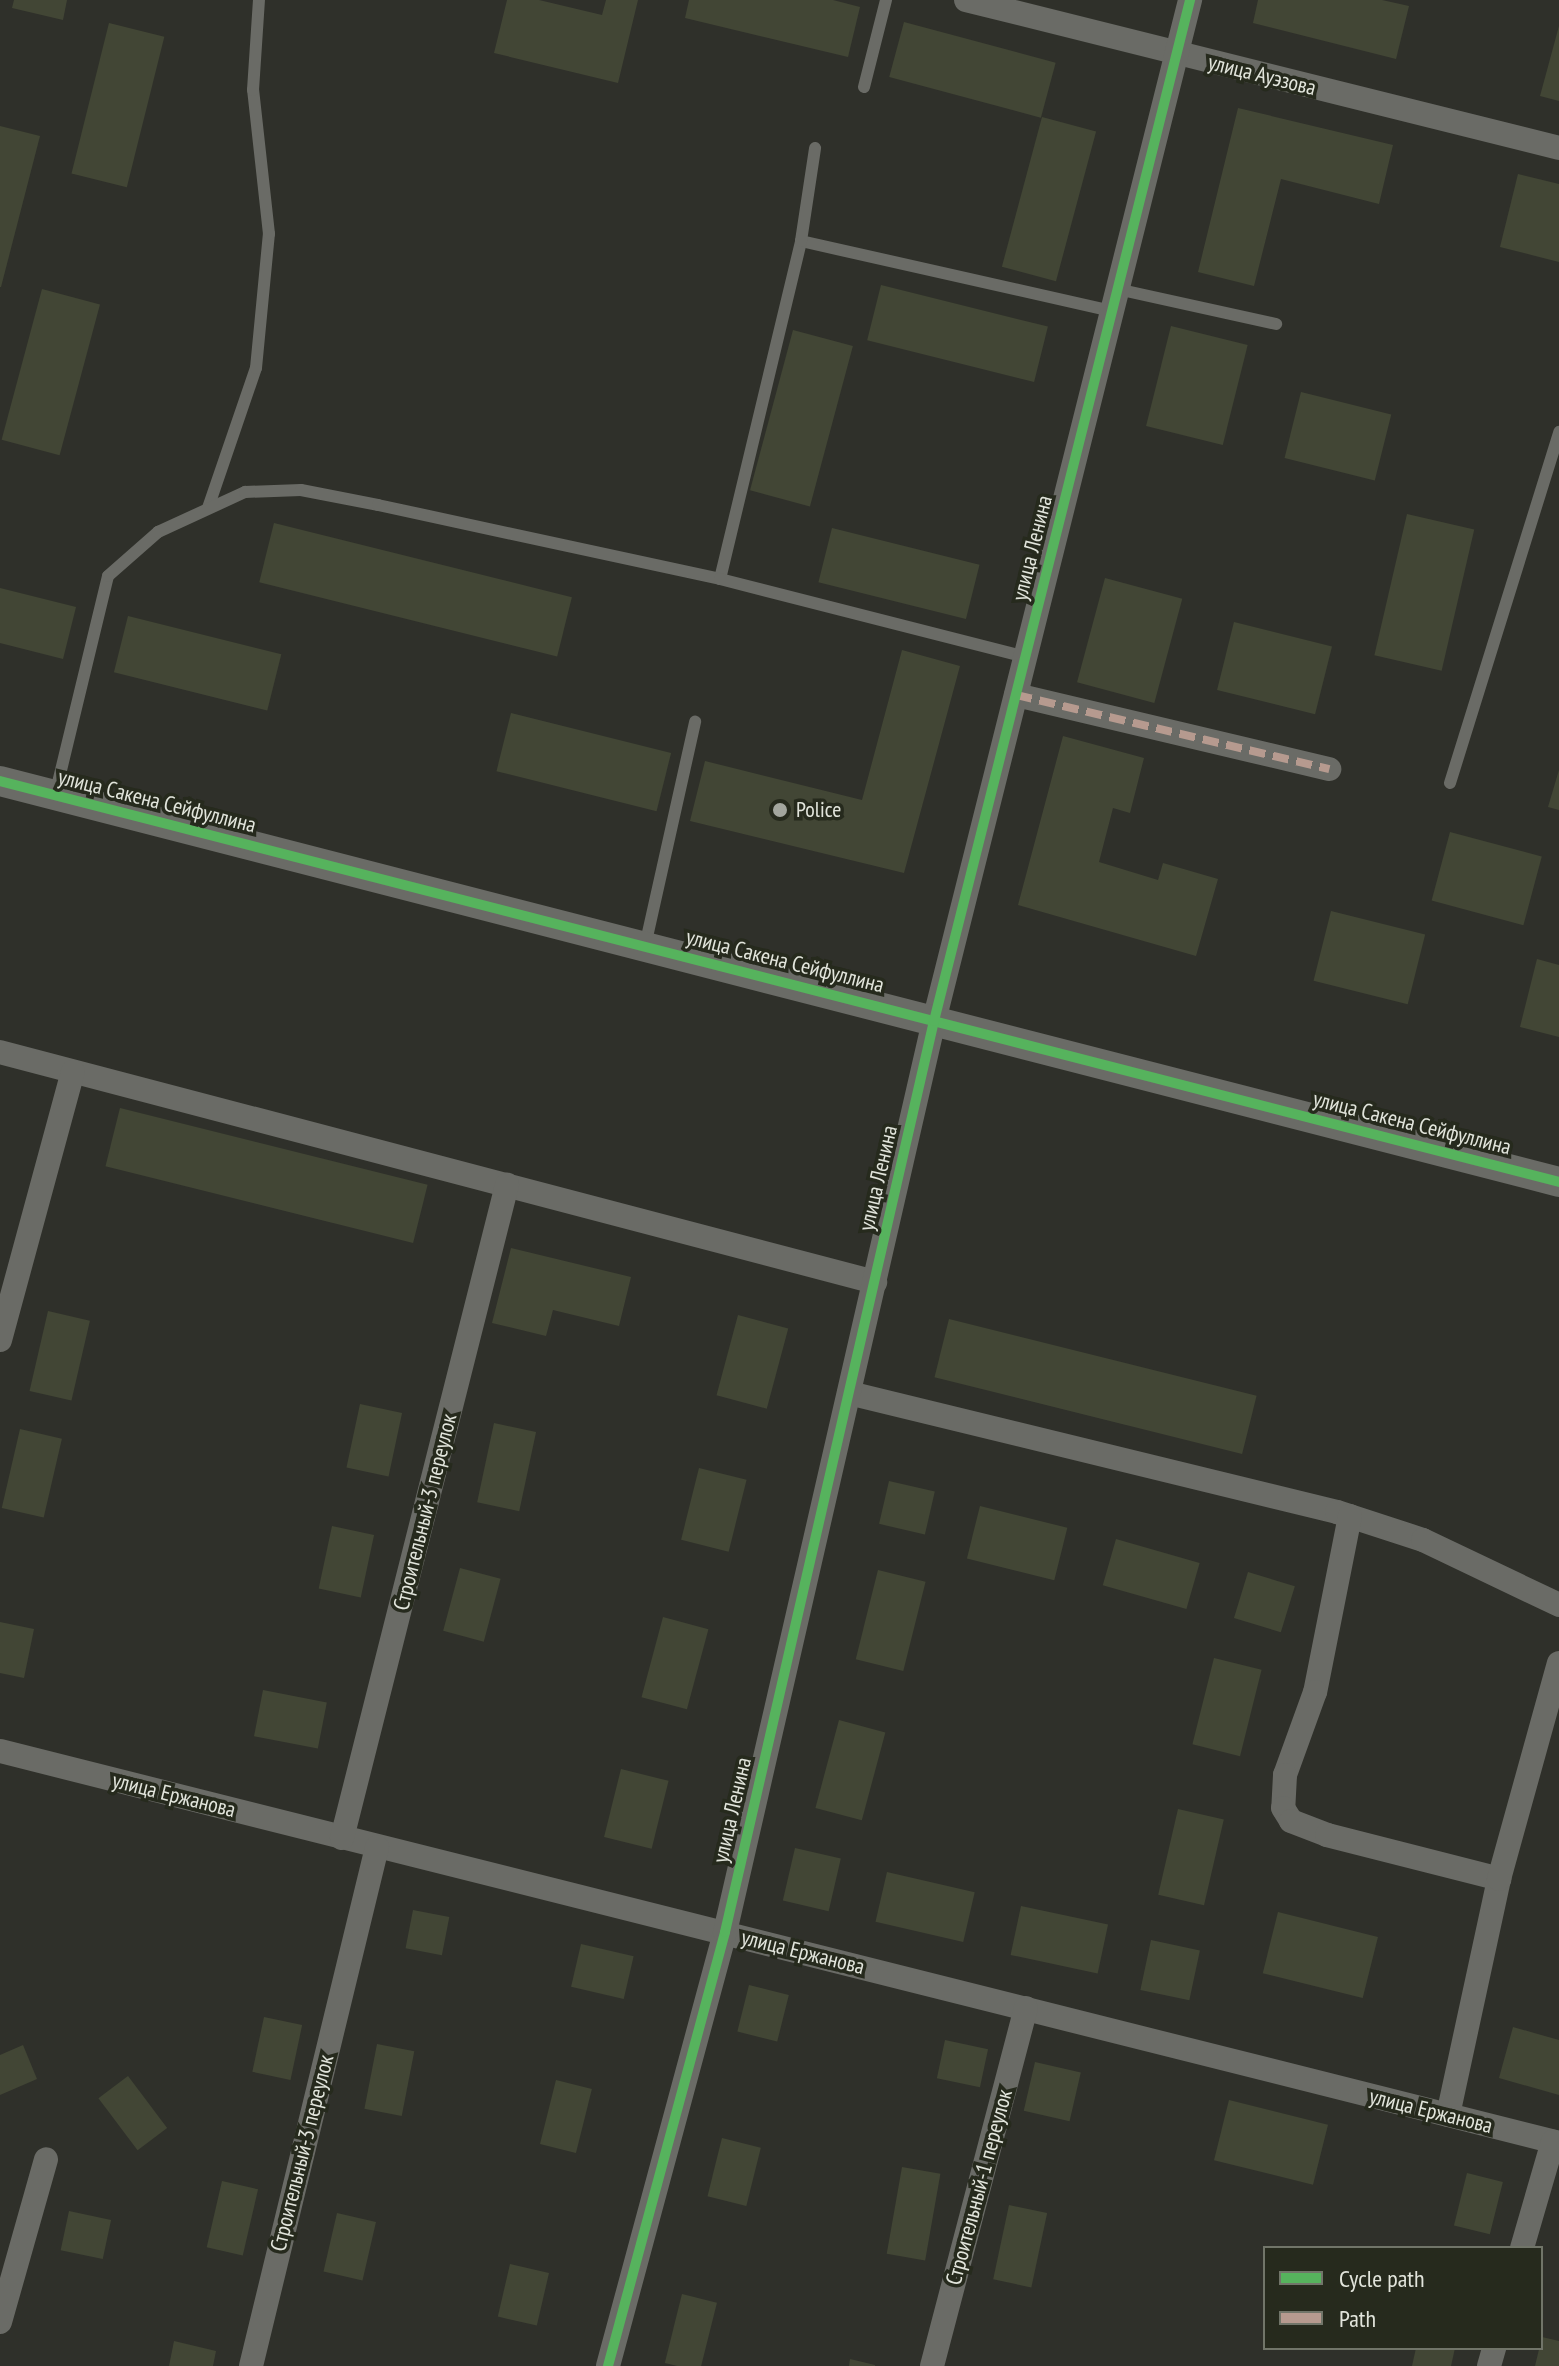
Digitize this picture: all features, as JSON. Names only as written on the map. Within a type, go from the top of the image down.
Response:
[{"type":"street","name":"улица Ауэзова","points":[[966,0],[1559,148]]},
{"type":"street","name":"улица Ленина","points":[[608,2366],[725,1932],[934,1021],[1190,0]]},
{"type":"street","points":[[1016,695],[1329,769]]},
{"type":"street","name":"улица Сакена Сейфуллина","points":[[0,781],[1559,1182]]},
{"type":"street","points":[[0,1052],[875,1282]]},
{"type":"street","points":[[0,1340],[73,1072]]},
{"type":"street","name":"Строительный-3 переулок","points":[[342,1838],[507,1185]]},
{"type":"street","points":[[849,1393],[1350,1516],[1423,1540],[1559,1605]]},
{"type":"street","points":[[1350,1516],[1315,1692],[1285,1775],[1283,1808],[1291,1821],[1327,1835],[1499,1879]]},
{"type":"street","points":[[1448,2115],[1499,1879],[1559,1663]]},
{"type":"street","name":"улица Ержанова","points":[[0,1751],[1556,2142]]},
{"type":"street","name":"Строительный-3 переулок","points":[[251,2366],[377,1847]]},
{"type":"street","name":"Строительный-1 переулок","points":[[932,2366],[1026,2008]]},
{"type":"street","points":[[1523,2246],[1556,2142]]},
{"type":"street","points":[[0,2322],[46,2159]]},
{"type":"lane","points":[[208,508],[232,449],[259,338],[269,234],[253,90],[259,0]]},
{"type":"lane","points":[[864,87],[886,0]]},
{"type":"lane","points":[[720,579],[801,241],[815,148]]},
{"type":"lane","points":[[801,241],[1114,300],[1276,324]]},
{"type":"lane","points":[[1450,783],[1559,432]]},
{"type":"lane","points":[[55,795],[108,576],[158,532],[245,492],[301,490],[720,579],[1025,657]]},
{"type":"lane","points":[[645,946],[695,722]]},
{"type":"building","points":[[14,0],[67,0],[63,20],[12,8]]},
{"type":"building","points":[[507,0],[539,0],[602,15],[606,0],[638,0],[618,83],[494,53]]},
{"type":"building","points":[[689,0],[833,0],[860,7],[848,57],[685,18]]},
{"type":"building","points":[[1258,0],[1382,0],[1409,6],[1396,59],[1253,23]]},
{"type":"building","points":[[904,22],[1056,63],[1041,118],[889,77]]},
{"type":"building","points":[[109,23],[164,37],[127,187],[72,173]]},
{"type":"building","points":[[1559,26],[1559,101],[1540,96]]},
{"type":"building","points":[[1238,108],[1393,145],[1379,204],[1281,179],[1254,286],[1198,272]]},
{"type":"building","points":[[1042,117],[1096,131],[1056,281],[1002,267]]},
{"type":"building","points":[[0,126],[40,136],[1,287],[0,287]]},
{"type":"building","points":[[1518,174],[1559,184],[1559,262],[1500,247]]},
{"type":"building","points":[[881,285],[1048,327],[1034,382],[867,340]]},
{"type":"building","points":[[42,289],[100,305],[60,455],[2,440]]},
{"type":"building","points":[[1171,326],[1248,345],[1223,445],[1146,426]]},
{"type":"building","points":[[793,330],[853,346],[810,506],[750,490]]},
{"type":"building","points":[[1301,392],[1391,414],[1375,480],[1285,458]]},
{"type":"building","points":[[1407,514],[1474,530],[1442,671],[1374,655]]},
{"type":"building","points":[[274,523],[572,597],[557,656],[259,582]]},
{"type":"building","points":[[832,528],[979,565],[966,619],[818,582]]},
{"type":"building","points":[[1105,578],[1182,599],[1154,703],[1077,682]]},
{"type":"building","points":[[0,588],[76,607],[63,659],[0,643]]},
{"type":"building","points":[[128,616],[281,654],[267,711],[114,672]]},
{"type":"building","points":[[1234,622],[1332,646],[1315,714],[1217,690]]},
{"type":"building","points":[[902,650],[960,666],[904,873],[690,821],[705,761],[862,800]]},
{"type":"building","points":[[511,713],[671,753],[657,811],[496,771]]},
{"type":"building","points":[[1063,736],[1144,758],[1130,813],[1113,808],[1099,862],[1158,880],[1163,863],[1218,879],[1196,956],[1018,905]]},
{"type":"building","points":[[1559,770],[1559,810],[1548,807]]},
{"type":"building","points":[[1450,832],[1542,857],[1523,925],[1432,901]]},
{"type":"building","points":[[1331,911],[1425,934],[1408,1004],[1314,981]]},
{"type":"building","points":[[1537,959],[1559,965],[1559,1037],[1520,1027]]},
{"type":"building","points":[[120,1108],[428,1185],[413,1243],[105,1166]]},
{"type":"building","points":[[511,1248],[631,1277],[619,1326],[553,1310],[546,1336],[492,1323]]},
{"type":"building","points":[[48,1311],[90,1321],[71,1401],[30,1391]]},
{"type":"building","points":[[738,1315],[788,1328],[767,1409],[717,1395]]},
{"type":"building","points":[[949,1319],[1257,1396],[1242,1454],[934,1377]]},
{"type":"building","points":[[360,1404],[402,1413],[389,1477],[346,1468]]},
{"type":"building","points":[[494,1423],[536,1432],[519,1511],[477,1502]]},
{"type":"building","points":[[20,1429],[62,1439],[44,1518],[2,1508]]},
{"type":"building","points":[[699,1468],[747,1480],[729,1552],[681,1540]]},
{"type":"building","points":[[889,1481],[935,1492],[925,1534],[879,1524]]},
{"type":"building","points":[[980,1506],[1067,1528],[1054,1580],[967,1558]]},
{"type":"building","points":[[332,1526],[374,1535],[361,1598],[319,1589]]},
{"type":"building","points":[[1116,1539],[1200,1563],[1186,1609],[1103,1585]]},
{"type":"building","points":[[460,1568],[501,1579],[484,1642],[443,1631]]},
{"type":"building","points":[[878,1570],[926,1582],[903,1671],[856,1659]]},
{"type":"building","points":[[1248,1572],[1295,1586],[1281,1632],[1234,1618]]},
{"type":"building","points":[[663,1617],[708,1629],[687,1709],[642,1697]]},
{"type":"building","points":[[0,1622],[34,1629],[24,1678],[0,1673]]},
{"type":"building","points":[[1214,1658],[1262,1670],[1240,1756],[1192,1744]]},
{"type":"building","points":[[263,1690],[327,1702],[318,1749],[254,1736]]},
{"type":"building","points":[[839,1720],[885,1732],[862,1820],[815,1808]]},
{"type":"building","points":[[621,1769],[669,1781],[652,1849],[604,1837]]},
{"type":"building","points":[[1178,1809],[1224,1820],[1204,1905],[1158,1895]]},
{"type":"building","points":[[795,1848],[841,1859],[829,1911],[783,1901]]},
{"type":"building","points":[[887,1872],[975,1892],[963,1942],[876,1922]]},
{"type":"building","points":[[1021,1906],[1108,1925],[1098,1973],[1011,1955]]},
{"type":"building","points":[[413,1910],[449,1917],[442,1955],[406,1948]]},
{"type":"building","points":[[1278,1912],[1378,1937],[1363,1998],[1263,1973]]},
{"type":"building","points":[[1151,1940],[1200,1950],[1189,2000],[1140,1990]]},
{"type":"building","points":[[581,1944],[634,1956],[624,1999],[571,1987]]},
{"type":"building","points":[[749,1985],[789,1995],[777,2041],[737,2032]]},
{"type":"building","points":[[264,2017],[302,2025],[291,2080],[252,2072]]},
{"type":"building","points":[[1513,2027],[1559,2040],[1559,2095],[1499,2078]]},
{"type":"building","points":[[945,2040],[988,2049],[980,2087],[937,2078]]},
{"type":"building","points":[[377,2044],[414,2051],[402,2116],[364,2109]]},
{"type":"building","points":[[23,2045],[37,2079],[0,2095],[0,2055]]},
{"type":"building","points":[[1035,2062],[1081,2073],[1070,2121],[1024,2111]]},
{"type":"building","points":[[128,2076],[167,2128],[138,2150],[98,2098]]},
{"type":"building","points":[[556,2080],[592,2089],[576,2153],[540,2144]]},
{"type":"building","points":[[1229,2100],[1328,2125],[1313,2185],[1214,2160]]},
{"type":"building","points":[[722,2138],[761,2148],[746,2206],[707,2196]]},
{"type":"building","points":[[902,2167],[940,2174],[925,2260],[887,2254]]},
{"type":"building","points":[[1467,2173],[1503,2182],[1490,2234],[1454,2225]]},
{"type":"building","points":[[222,2181],[258,2189],[243,2256],[207,2247]]},
{"type":"building","points":[[1009,2205],[1047,2213],[1031,2287],[993,2279]]},
{"type":"building","points":[[69,2211],[111,2220],[103,2259],[61,2250]]},
{"type":"building","points":[[337,2213],[376,2222],[362,2280],[324,2271]]},
{"type":"building","points":[[510,2264],[549,2273],[537,2326],[498,2317]]},
{"type":"building","points":[[682,2294],[717,2303],[701,2366],[665,2363]]},
{"type":"building","points":[[1543,2337],[1559,2341],[1559,2366],[1535,2366],[1539,2350],[1543,2350]]},
{"type":"building","points":[[174,2341],[216,2351],[213,2366],[169,2366]]},
{"type":"building","points":[[1416,2350],[1455,2350],[1451,2366],[1412,2366]]},
{"type":"building","points":[[850,2359],[875,2365],[875,2366],[849,2366]]},
{"type":"marked path","points":[[1016,695],[1329,769]]},
{"type":"cycle path","points":[[608,2366],[725,1932],[934,1021],[1190,0]]},
{"type":"cycle path","points":[[0,781],[1559,1182]]},
{"type":"place","name":"Police","points":[[780,810]]}]
